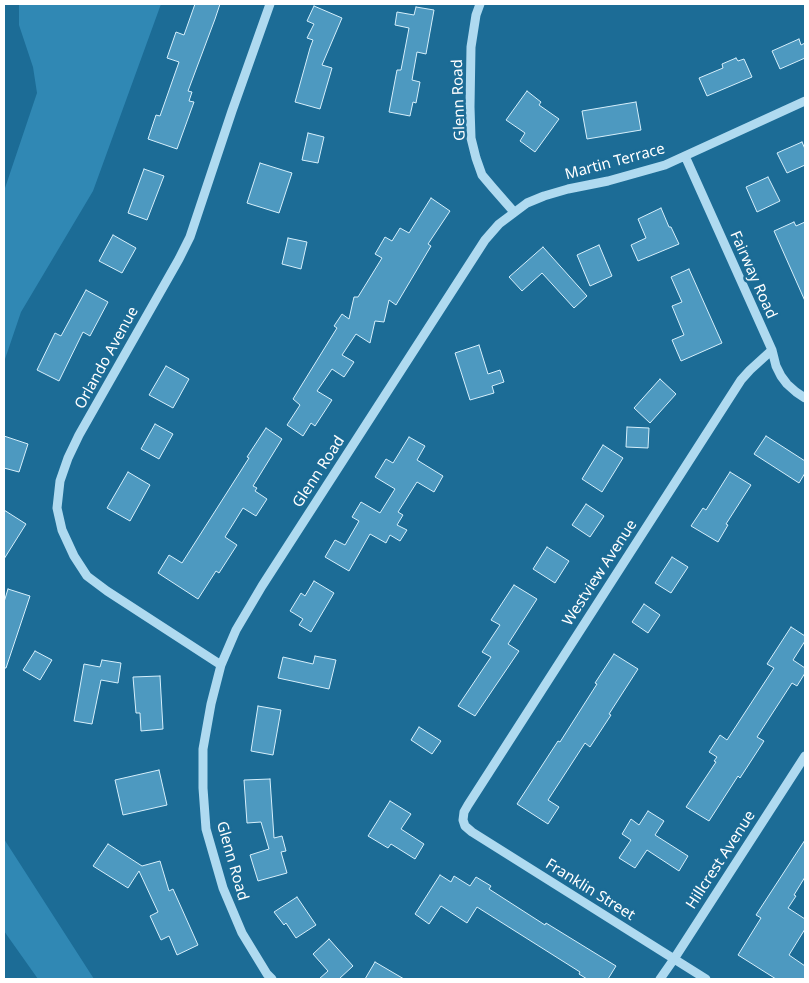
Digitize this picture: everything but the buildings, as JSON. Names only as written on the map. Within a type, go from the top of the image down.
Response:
[{"type":"street","name":"Orlando Avenue","points":[[221,665],[87,576],[74,556],[62,530],[57,508],[60,481],[79,435],[190,237],[270,4]]},
{"type":"street","name":"Glenn Road","points":[[272,979],[242,933],[234,915],[223,888],[206,829],[203,749],[211,704],[221,665],[236,630],[262,586],[485,240],[499,224],[514,212],[482,175],[471,138],[471,47],[476,15],[480,4]]},
{"type":"street","name":"Martin Terrace","points":[[514,212],[527,203],[544,196],[666,165],[805,101]]},
{"type":"street","name":"Fairway Road","points":[[685,156],[772,350],[776,366],[787,384],[805,398]]},
{"type":"street","name":"Westview Avenue","points":[[463,820],[464,812],[468,805],[740,380],[772,350]]},
{"type":"street","name":"Hillcrest Avenue","points":[[660,979],[805,756]]},
{"type":"street","name":"Franklin Street","points":[[463,820],[465,826],[472,832],[706,979]]},
{"type":"shaded area","points":[[19,4],[161,4],[93,191],[21,312],[4,362],[4,191],[37,93],[33,67],[19,25]]},
{"type":"shaded area","points":[[4,839],[94,979],[38,979],[4,931]]}]
